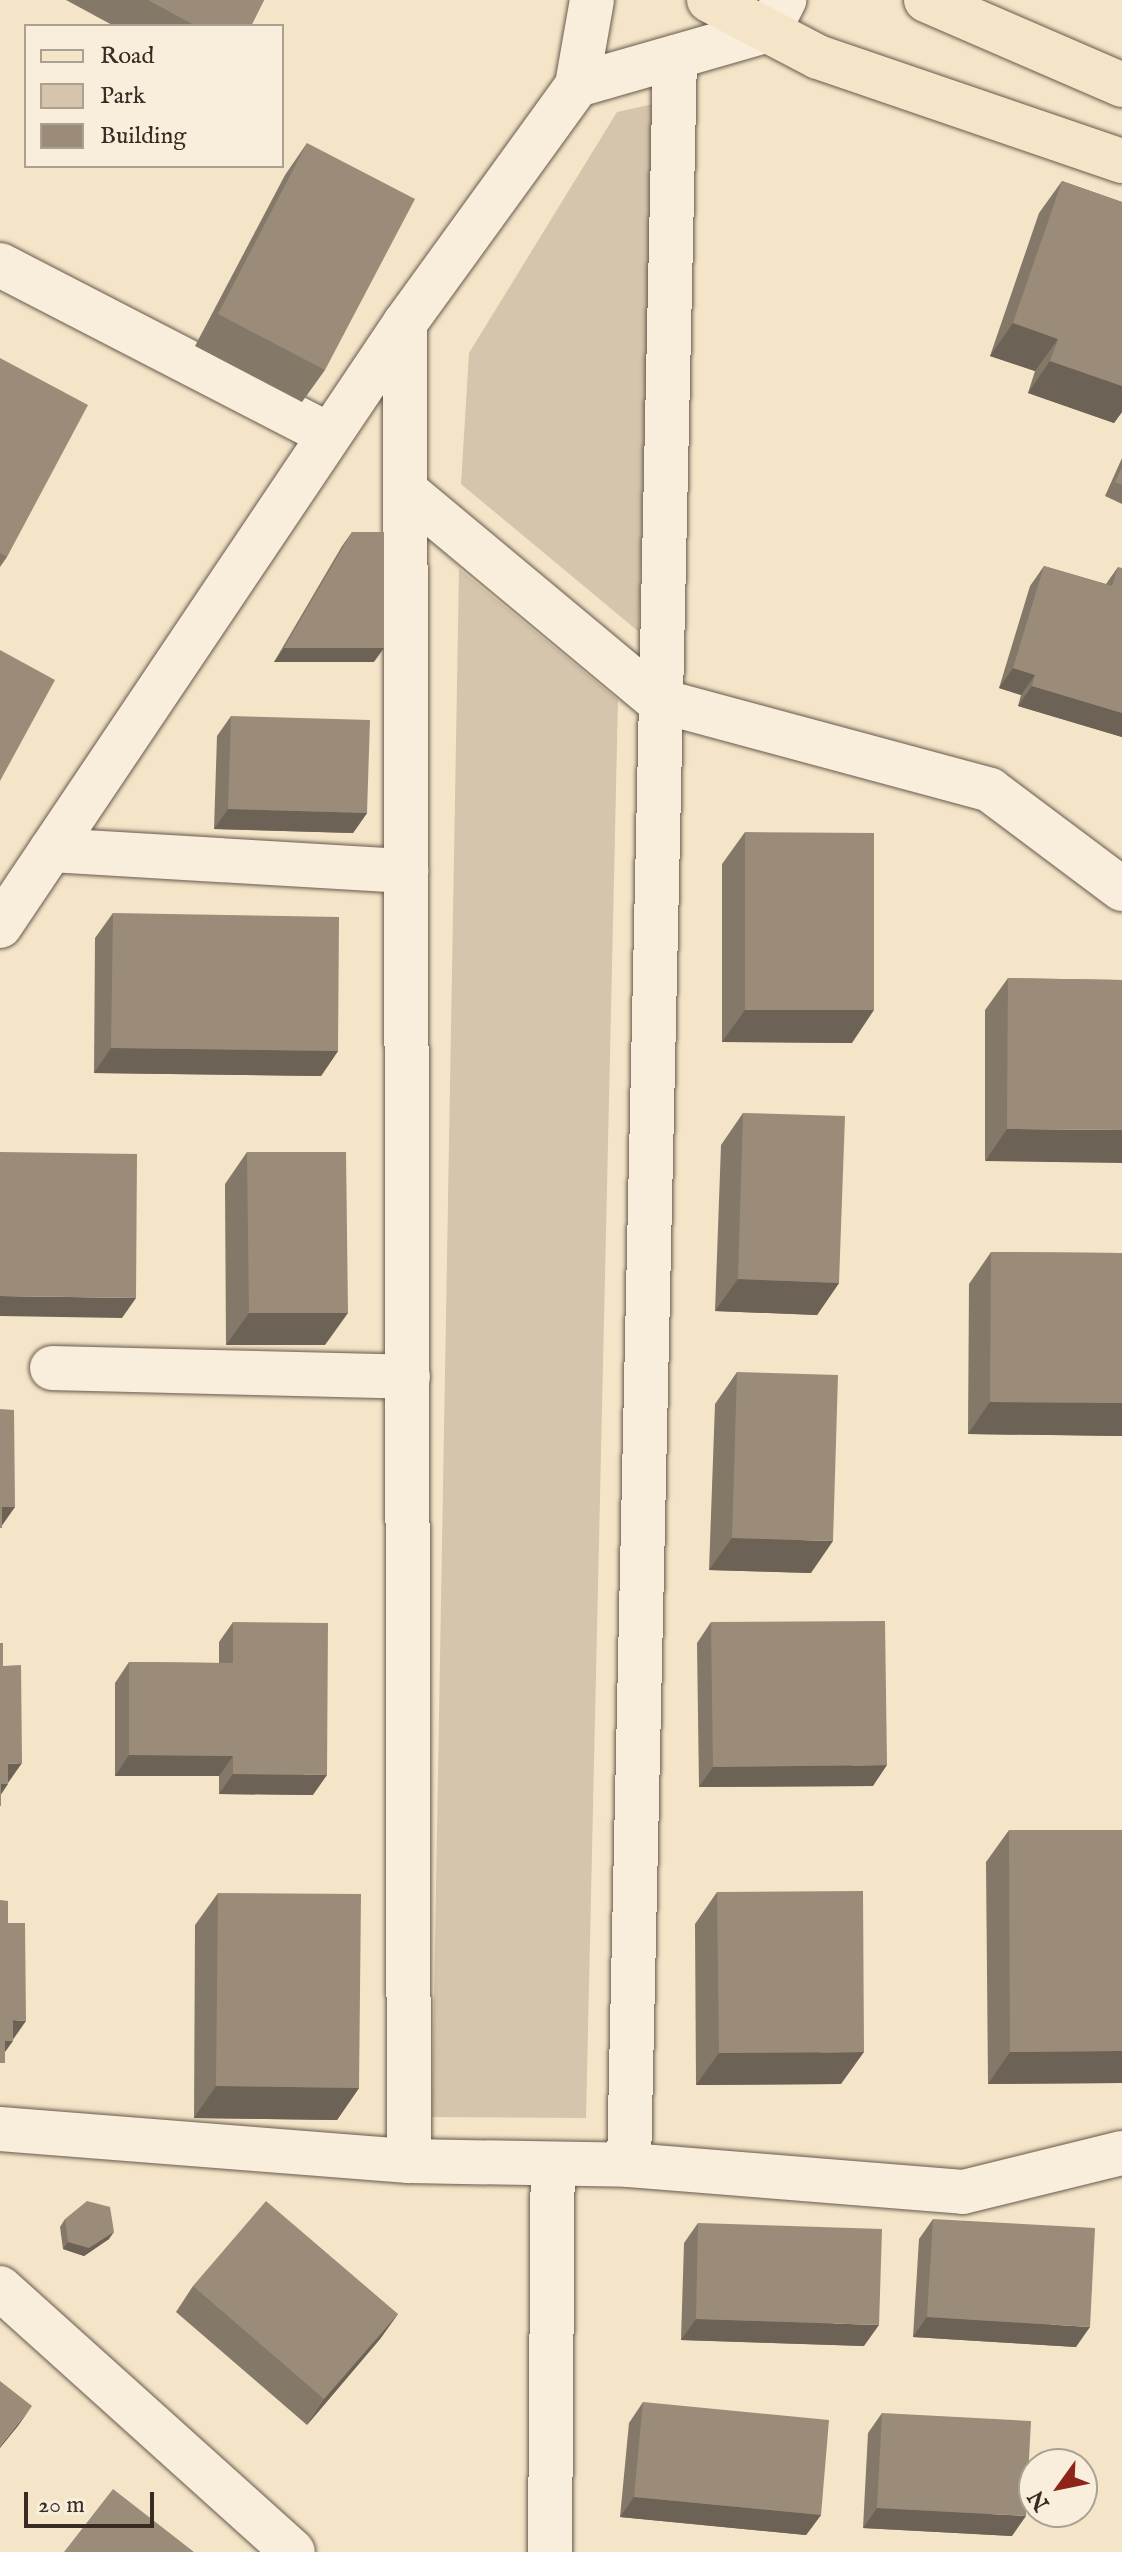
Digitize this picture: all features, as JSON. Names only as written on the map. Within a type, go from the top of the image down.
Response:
[{"type":"main road","points":[[709,0],[776,15],[818,57],[1122,161]]},
{"type":"main road","points":[[926,0],[1122,85]]},
{"type":"street","points":[[0,926],[405,323],[577,85],[592,0]]},
{"type":"street","points":[[577,85],[675,58],[776,15]]},
{"type":"street","points":[[629,2165],[657,700],[675,58]]},
{"type":"street","points":[[0,265],[329,435]]},
{"type":"street","points":[[405,323],[409,2161]]},
{"type":"street","points":[[406,491],[657,700],[990,790],[1122,889]]},
{"type":"street","points":[[51,850],[406,871]]},
{"type":"street","points":[[52,1368],[408,1377]]},
{"type":"street","points":[[0,2129],[409,2161],[629,2165],[963,2192],[1122,2153]]},
{"type":"street","points":[[550,2552],[553,2164]]},
{"type":"street","points":[[0,2288],[293,2552]]},
{"type":"green space","points":[[653,104],[639,632],[461,484],[469,353],[617,112]]},
{"type":"green space","points":[[459,569],[618,700],[586,2118],[432,2117]]},
{"type":"building","points":[[148,0],[264,0],[252,24],[192,24]]},
{"type":"building","points":[[307,143],[415,199],[325,370],[218,314]]},
{"type":"building","points":[[1062,181],[1122,202],[1122,386],[1050,361],[1058,339],[1013,323]]},
{"type":"building","points":[[0,358],[88,405],[7,557],[0,553]]},
{"type":"building","points":[[1122,467],[1122,485],[1115,482]]},
{"type":"building","points":[[352,532],[384,532],[384,648],[284,648]]},
{"type":"building","points":[[1044,566],[1112,586],[1118,567],[1122,568],[1122,713],[1032,686],[1035,675],[1013,668]]},
{"type":"building","points":[[0,650],[55,680],[0,781]]},
{"type":"building","points":[[231,716],[370,720],[367,813],[228,809]]},
{"type":"building","points":[[745,832],[874,833],[874,1010],[745,1010]]},
{"type":"building","points":[[113,913],[339,917],[338,1051],[111,1048]]},
{"type":"building","points":[[1008,978],[1122,980],[1122,1130],[1007,1129]]},
{"type":"building","points":[[743,1113],[845,1116],[839,1283],[738,1279]]},
{"type":"building","points":[[0,1152],[137,1154],[136,1298],[0,1296]]},
{"type":"building","points":[[247,1152],[346,1152],[348,1313],[249,1313]]},
{"type":"building","points":[[991,1252],[1122,1253],[1122,1403],[990,1402]]},
{"type":"building","points":[[737,1372],[838,1375],[833,1541],[732,1538]]},
{"type":"building","points":[[0,1409],[14,1410],[15,1507],[2,1507],[2,1528],[0,1528]]},
{"type":"building","points":[[885,1621],[887,1765],[713,1767],[711,1622]]},
{"type":"building","points":[[233,1622],[328,1623],[327,1775],[233,1774],[233,1756],[129,1755],[129,1662],[233,1663]]},
{"type":"building","points":[[0,1643],[3,1643],[3,1666],[21,1665],[22,1763],[8,1764],[8,1784],[1,1784],[1,1806],[0,1806]]},
{"type":"building","points":[[1009,1830],[1122,1830],[1122,2051],[1010,2052]]},
{"type":"building","points":[[863,1891],[864,2052],[719,2053],[717,1892]]},
{"type":"building","points":[[218,1893],[361,1894],[359,2088],[216,2086]]},
{"type":"building","points":[[0,1900],[8,1901],[8,1923],[25,1923],[26,2021],[13,2020],[13,2041],[5,2041],[5,2063],[0,2063]]},
{"type":"building","points":[[87,2201],[110,2207],[114,2232],[89,2248],[68,2242],[65,2219]]},
{"type":"building","points":[[266,2201],[398,2314],[324,2399],[193,2286]]},
{"type":"building","points":[[933,2219],[1095,2228],[1090,2327],[927,2317]]},
{"type":"building","points":[[698,2223],[882,2229],[879,2325],[696,2319]]},
{"type":"building","points":[[0,2381],[32,2406],[0,2446]]},
{"type":"building","points":[[643,2402],[829,2420],[821,2515],[634,2497]]},
{"type":"building","points":[[882,2413],[1031,2421],[1030,2448],[1018,2448],[1018,2516],[877,2508]]},
{"type":"building","points":[[113,2489],[194,2552],[64,2552]]}]
